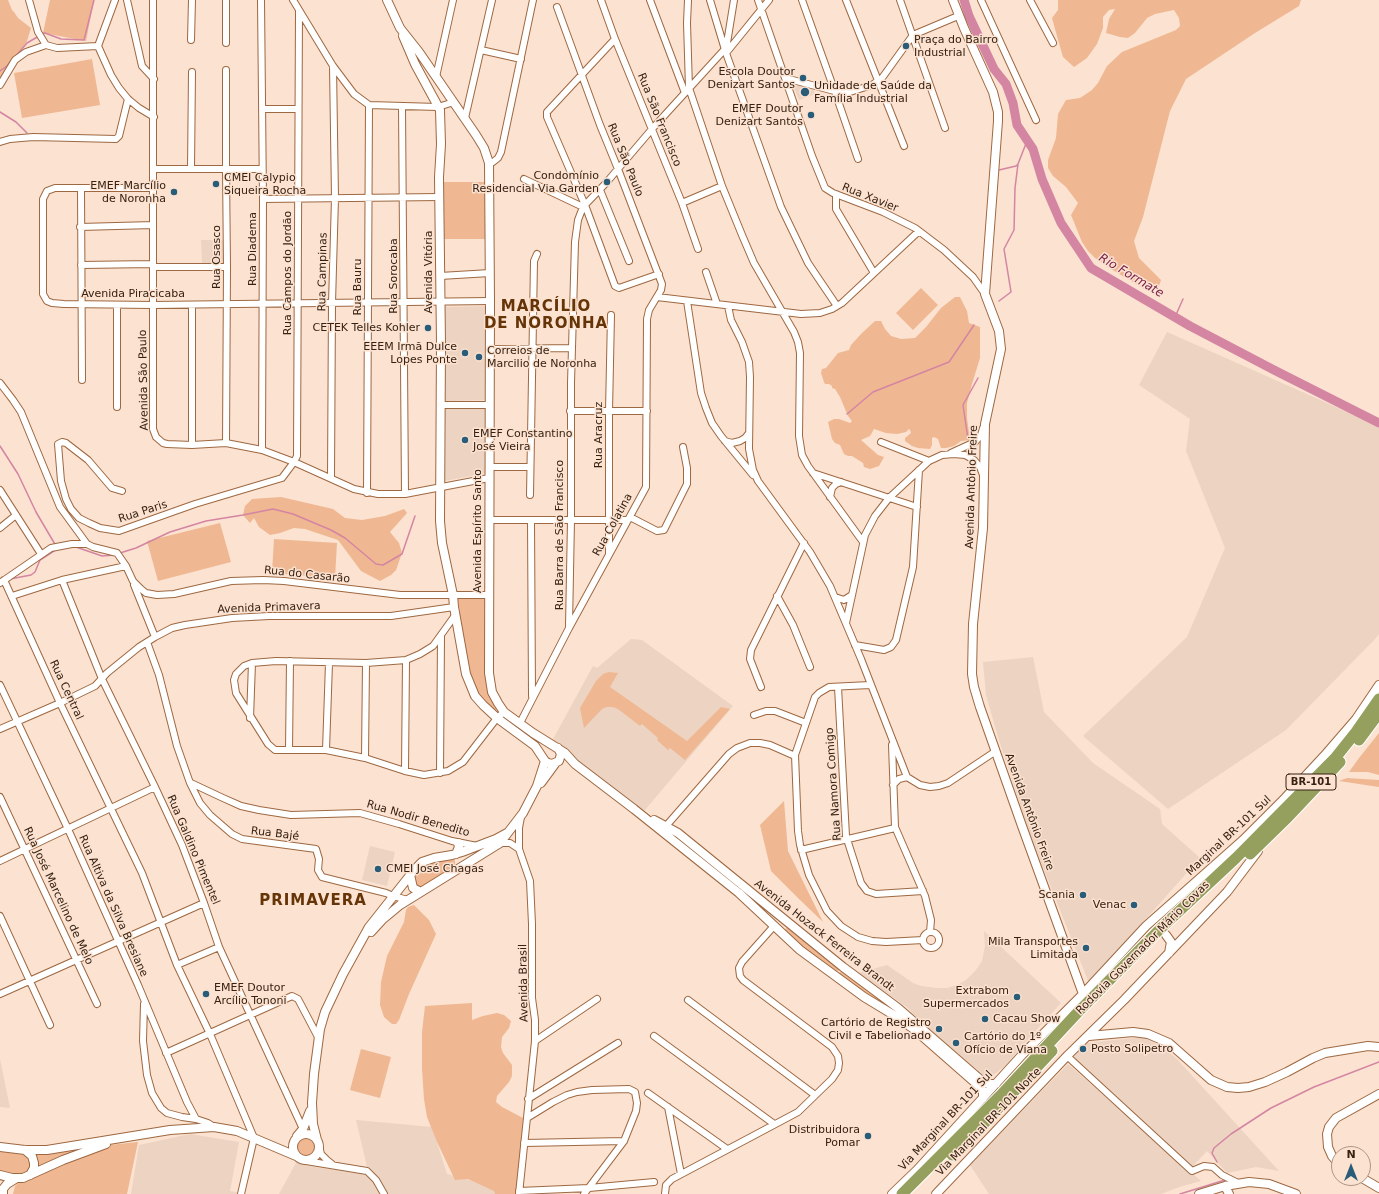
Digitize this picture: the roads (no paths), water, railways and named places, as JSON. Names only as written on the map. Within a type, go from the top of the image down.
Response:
[{"type":"highway","name":"Rodovia Governador Mário Covas","points":[[902,1194],[1000,1096],[1160,929],[1236,858],[1336,757],[1379,699]]},
{"type":"highway","name":"Rodovia Governador Mário Covas","points":[[912,1194],[977,1131],[1087,1013],[1182,917],[1269,836],[1334,769],[1379,713]]},
{"type":"street","points":[[29,0],[38,32],[46,45]]},
{"type":"street","points":[[115,0],[98,46],[111,75],[119,88],[128,99],[154,117]]},
{"type":"street","points":[[127,0],[142,66],[154,79]]},
{"type":"street","name":"Avenida São Paulo","points":[[153,0],[154,433],[158,440],[167,444],[192,445],[226,443],[262,450],[294,462],[354,489],[367,493],[404,494],[489,478]]},
{"type":"street","points":[[192,0],[192,40]]},
{"type":"street","points":[[226,0],[226,43]]},
{"type":"street","name":"Rua Diadema","points":[[261,0],[263,199],[262,450]]},
{"type":"street","points":[[293,0],[333,66],[354,94],[369,105],[402,107],[438,106],[454,102]]},
{"type":"street","name":"Avenida Espírito Santo","points":[[387,0],[400,28],[419,52],[465,118],[484,148],[489,163],[490,683],[495,698],[504,712],[556,747]]},
{"type":"street","points":[[436,77],[453,0]]},
{"type":"street","points":[[465,118],[492,0]]},
{"type":"street","points":[[489,163],[498,158],[501,152],[533,0]]},
{"type":"street","name":"Rua São Francisco","points":[[601,0],[615,39],[682,203],[698,249]]},
{"type":"street","points":[[650,0],[687,91],[722,186],[754,263],[794,332],[800,348],[799,443],[805,460],[863,542]]},
{"type":"street","points":[[687,91],[688,0]]},
{"type":"street","points":[[710,0],[725,51],[781,207],[808,262],[837,306]]},
{"type":"street","points":[[725,51],[734,0]]},
{"type":"street","name":"Rua Xavier","points":[[758,0],[825,188],[836,194],[883,212],[919,232],[944,250],[973,277],[985,294]]},
{"type":"street","points":[[584,206],[600,190],[652,129],[725,51],[769,0]]},
{"type":"street","points":[[802,0],[858,159]]},
{"type":"street","points":[[846,0],[904,146]]},
{"type":"street","points":[[900,0],[945,128]]},
{"type":"street","name":"Avenida Antônio Freire","points":[[953,0],[958,16],[989,81],[998,112],[998,129],[985,294],[999,331],[1001,342],[1000,358],[985,424],[983,528],[974,624],[972,674],[977,699],[1083,994]]},
{"type":"street","points":[[982,0],[1036,120]]},
{"type":"street","points":[[1030,0],[1053,43]]},
{"type":"street","name":"Rua São Paulo","points":[[557,7],[600,124],[662,284],[661,290],[649,310],[647,319]]},
{"type":"street","name":"Rua Campos do Jordão","points":[[294,462],[298,453],[299,11]]},
{"type":"street","points":[[785,78],[835,92],[850,92],[872,85],[878,82],[913,36],[958,16]]},
{"type":"street","name":"Avenida Vitória","points":[[400,28],[412,57],[438,106],[441,144],[440,521],[442,543],[453,595],[463,659],[470,686],[479,701],[495,717],[532,743],[544,759]]},
{"type":"street","points":[[615,39],[546,115],[615,286],[617,288],[659,274]]},
{"type":"street","points":[[0,86],[15,60],[26,52],[46,45],[57,48],[98,46]]},
{"type":"street","points":[[481,50],[521,59]]},
{"type":"street","points":[[412,57],[414,52],[419,52]]},
{"type":"street","name":"Rua Campinas","points":[[331,478],[334,198],[333,66]]},
{"type":"street","name":"Rua Osasco","points":[[226,70],[228,267],[226,304],[226,443]]},
{"type":"street","points":[[191,169],[192,72]]},
{"type":"street","points":[[0,142],[33,137],[116,139],[119,136],[128,99]]},
{"type":"street","name":"Rua Bauru","points":[[367,493],[369,105]]},
{"type":"street","name":"Rua Sorocaba","points":[[402,107],[404,198],[404,494]]},
{"type":"street","points":[[262,109],[298,109]]},
{"type":"street","points":[[154,169],[262,169]]},
{"type":"street","points":[[524,179],[584,206]]},
{"type":"street","points":[[682,203],[722,186]]},
{"type":"street","name":"Avenida Piracicaba","points":[[153,188],[55,188],[51,189],[44,195],[43,294],[46,302],[52,304],[192,305],[490,301]]},
{"type":"street","points":[[81,188],[80,227],[82,380]]},
{"type":"street","points":[[600,190],[629,262]]},
{"type":"street","points":[[836,194],[836,209],[874,273]]},
{"type":"street","points":[[263,199],[440,197]]},
{"type":"street","name":"Rua Barra de São Francisco","points":[[569,628],[571,520],[570,411],[576,230],[579,214],[584,206]]},
{"type":"street","points":[[80,227],[153,226]]},
{"type":"street","points":[[657,297],[801,314],[814,314],[837,306],[919,232]]},
{"type":"street","points":[[530,495],[534,261],[537,254]]},
{"type":"street","points":[[81,265],[228,267]]},
{"type":"street","points":[[706,272],[717,304]]},
{"type":"street","points":[[440,276],[490,273]]},
{"type":"street","points":[[686,301],[703,401],[712,423],[758,481],[804,543],[820,568],[846,623],[907,777],[920,785],[930,787],[939,786],[948,783],[996,751]]},
{"type":"street","points":[[117,305],[117,407]]},
{"type":"street","points":[[192,305],[192,445]]},
{"type":"street","points":[[728,306],[731,320],[742,342],[749,362],[750,456],[753,470],[758,481]]},
{"type":"street","name":"Rua Aracruz","points":[[609,555],[611,315]]},
{"type":"street","name":"Rua Colatina","points":[[520,723],[569,628],[645,490],[647,319]]},
{"type":"street","points":[[490,349],[572,348]]},
{"type":"street","points":[[0,383],[21,412],[60,507],[86,544]]},
{"type":"street","points":[[441,404],[490,404]]},
{"type":"street","points":[[570,411],[647,411]]},
{"type":"street","points":[[950,454],[975,442],[981,436],[985,424]]},
{"type":"street","points":[[725,441],[732,443],[740,441],[749,433]]},
{"type":"street","name":"Rua Paris","points":[[122,491],[112,488],[88,460],[66,443],[62,442],[58,444],[61,481],[66,499],[71,509],[79,518],[89,523],[100,528],[119,531],[195,504],[282,478],[294,462]]},
{"type":"street","points":[[881,442],[929,461]]},
{"type":"street","points":[[489,520],[609,520],[629,518],[657,531],[664,530],[687,484],[687,468],[684,447]]},
{"type":"street","points":[[846,623],[863,542],[868,528],[875,516],[889,498],[929,461],[938,456],[950,454],[965,455],[974,460],[980,467],[984,477]]},
{"type":"street","points":[[489,467],[530,467]]},
{"type":"street","points":[[855,645],[884,650],[891,647],[896,640],[911,581],[919,470]]},
{"type":"street","points":[[813,473],[917,507]]},
{"type":"street","points":[[830,497],[832,488],[841,482]]},
{"type":"street","points":[[0,490],[41,554]]},
{"type":"street","points":[[0,528],[16,515]]},
{"type":"street","points":[[531,520],[532,698]]},
{"type":"street","points":[[761,687],[750,659],[750,653],[804,543]]},
{"type":"street","name":"Rua do Casarão","points":[[2,582],[41,554],[58,546],[86,544],[117,553],[126,566],[133,581],[146,593],[157,595],[174,594],[231,581],[263,580],[284,581],[400,595],[453,595]]},
{"type":"street","points":[[12,596],[62,580],[126,566]]},
{"type":"street","name":"Rua Galdino Pimentel","points":[[62,580],[102,679],[182,845],[204,902],[219,947],[304,1129]]},
{"type":"street","points":[[133,581],[154,637]]},
{"type":"street","name":"Rua Central","points":[[2,582],[12,596],[60,703],[142,873],[177,965],[210,1034],[254,1138]]},
{"type":"street","points":[[453,595],[489,595]]},
{"type":"street","points":[[835,598],[844,600],[852,595]]},
{"type":"street","points":[[777,596],[793,625],[810,667]]},
{"type":"street","points":[[455,610],[441,636],[433,646],[406,660],[366,664],[265,661],[244,666],[239,670],[234,680],[236,693],[250,718],[271,747],[279,750],[326,750],[365,758],[424,775],[440,773],[455,768],[464,762],[495,717],[504,712]]},
{"type":"street","name":"Avenida Primavera","points":[[0,729],[95,686],[107,673],[147,642],[172,628],[232,618],[269,616],[385,616],[455,610]]},
{"type":"street","points":[[440,773],[441,636]]},
{"type":"street","name":"Rua Bajé","points":[[147,642],[159,675],[178,746],[190,783],[205,810],[237,837],[247,840],[316,849],[319,859],[318,870],[322,877],[408,900]]},
{"type":"street","points":[[406,660],[406,771]]},
{"type":"street","points":[[289,750],[290,661]]},
{"type":"street","points":[[326,750],[329,663]]},
{"type":"street","points":[[250,718],[252,664]]},
{"type":"street","points":[[365,758],[366,664]]},
{"type":"street","name":"Rua Altiva da Silva Bresiane","points":[[0,685],[16,722],[68,829],[196,1119]]},
{"type":"street","points":[[870,685],[829,687],[817,694],[795,756],[798,831],[801,850],[810,875],[827,910],[846,930],[865,939],[879,942],[923,940]]},
{"type":"street","name":"Marginal BR-101 Sul","points":[[1083,994],[1146,926],[1237,845],[1286,798],[1351,725],[1379,685]]},
{"type":"street","name":"Rua Namora Comigo","points":[[838,687],[845,823],[847,839],[861,883],[867,891],[879,895],[923,891]]},
{"type":"street","points":[[754,715],[766,711],[775,711],[806,723]]},
{"type":"street","points":[[892,740],[895,828],[923,891],[931,923],[930,932],[926,934],[923,940],[925,946],[933,948],[939,941],[936,934],[930,932]]},
{"type":"street","points":[[666,826],[729,754],[737,748],[750,743],[760,743],[770,745],[795,756]]},
{"type":"street","points":[[358,948],[382,920],[408,900],[500,843],[523,812],[538,786],[557,762],[561,754],[556,747],[547,747],[544,750],[544,759],[538,786]]},
{"type":"street","name":"Avenida Hozack Ferreira Brandt","points":[[556,747],[567,754],[572,761],[739,893],[790,941],[816,962],[864,997],[924,1035],[982,1081],[988,1084],[996,1084]]},
{"type":"street","points":[[544,759],[552,764],[565,759],[572,761]]},
{"type":"street","points":[[893,785],[899,779],[907,777]]},
{"type":"street","name":"Rua Nodir Benedito","points":[[190,783],[241,806],[259,810],[298,816],[360,813],[458,843],[478,846]]},
{"type":"street","points":[[0,861],[155,787]]},
{"type":"street","name":"Rua José Marcelino de Melo","points":[[0,797],[97,1004]]},
{"type":"street","name":"Avenida Hozack Ferreira Brandt","points":[[634,809],[678,834],[781,918],[898,1008],[924,1035],[982,1089],[983,1098]]},
{"type":"street","name":"Avenida Brasil","points":[[519,1192],[535,1020],[532,998],[532,924],[530,881],[519,849],[519,828],[523,812]]},
{"type":"street","points":[[801,850],[895,828]]},
{"type":"street","points":[[384,1194],[376,1180],[367,1171],[300,1160],[293,1151],[292,1146],[296,1138],[304,1129],[310,1112],[318,1037],[325,1012],[343,974],[369,927],[418,865],[427,860],[454,854],[478,846],[507,833]]},
{"type":"street","name":"Via Marginal BR-101 Norte","points":[[936,1194],[1067,1056],[1089,1036],[1169,954],[1227,892],[1269,836]]},
{"type":"street","points":[[457,869],[457,860],[454,854],[458,843]]},
{"type":"street","points":[[500,843],[510,843],[519,849]]},
{"type":"street","points":[[410,875],[413,888],[421,892]]},
{"type":"street","points":[[0,994],[30,982],[204,902]]},
{"type":"street","points":[[0,916],[50,1025]]},
{"type":"street","points":[[665,1194],[667,1182],[798,1112],[834,1076],[838,1070],[839,1059],[834,1049],[743,980],[739,973],[739,968],[742,962],[774,926],[772,923],[773,920],[778,917],[781,918]]},
{"type":"street","points":[[1146,926],[1159,928]]},
{"type":"street","points":[[1166,935],[1171,942],[1169,954]]},
{"type":"street","points":[[177,965],[219,947]]},
{"type":"street","name":"Via Marginal BR-101 Sul","points":[[892,1194],[917,1170],[996,1084],[1083,994]]},
{"type":"street","points":[[166,1053],[289,997],[295,996],[318,1037]]},
{"type":"street","points":[[534,1041],[597,999]]},
{"type":"street","points":[[688,1000],[815,1095]]},
{"type":"street","points":[[144,1001],[143,1041],[147,1075],[152,1093],[161,1108],[168,1113],[196,1119],[208,1123],[214,1127]]},
{"type":"street","points":[[1089,1036],[1133,1032],[1148,1034],[1169,1044],[1211,1080],[1227,1087],[1238,1088],[1253,1086],[1265,1082],[1312,1058],[1326,1053],[1368,1046],[1379,1047]]},
{"type":"street","points":[[654,1036],[774,1124]]},
{"type":"street","points":[[528,1099],[618,1042]]},
{"type":"street","points":[[1067,1056],[1192,1171],[1204,1166],[1213,1167],[1222,1176],[1238,1183]]},
{"type":"street","points":[[527,1118],[567,1095],[577,1092],[592,1090],[633,1090],[636,1096],[636,1111],[624,1141],[584,1194]]},
{"type":"street","points":[[648,1093],[727,1149]]},
{"type":"street","points":[[1331,1154],[1328,1147],[1327,1134],[1329,1127],[1336,1118],[1379,1094]]},
{"type":"street","points":[[312,1103],[313,1124],[318,1143],[322,1154],[334,1165]]},
{"type":"street","points":[[668,1107],[681,1174]]},
{"type":"street","points":[[0,1147],[25,1150],[47,1150],[170,1130],[214,1127],[236,1131],[296,1156]]},
{"type":"street","points":[[270,1145],[284,1144],[302,1134],[313,1136],[318,1143],[319,1151],[316,1156],[306,1161]]},
{"type":"street","points":[[0,1175],[15,1179],[23,1178],[78,1154],[125,1138]]},
{"type":"street","points":[[241,1194],[254,1138]]},
{"type":"street","points":[[524,1143],[624,1141]]},
{"type":"street","points":[[25,1150],[32,1156],[34,1163],[34,1168],[30,1175]]},
{"type":"street","points":[[1,1194],[7,1184],[15,1179]]},
{"type":"street","points":[[519,1192],[654,1182]]},
{"type":"street","points":[[1199,1194],[1225,1186],[1249,1182],[1269,1184],[1296,1194]]},
{"type":"street","points":[[1225,1186],[1229,1194]]},
{"type":"waterway","points":[[42,34],[45,33],[61,39],[84,40],[94,0]]},
{"type":"waterway","name":"Rio Formate","points":[[964,0],[969,16],[994,69],[1006,84],[1013,103],[1017,125],[1033,149],[1042,179],[1061,223],[1091,268],[1190,326],[1379,423]]},
{"type":"waterway","points":[[15,57],[27,43],[39,36]]},
{"type":"waterway","points":[[0,71],[11,61]]},
{"type":"waterway","points":[[0,112],[16,122],[27,133]]},
{"type":"waterway","points":[[999,301],[1011,292],[1004,249],[1014,230],[1015,188],[1018,164],[1027,141]]},
{"type":"waterway","points":[[999,170],[1016,166],[1018,164]]},
{"type":"waterway","points":[[1175,317],[1183,299]]},
{"type":"waterway","points":[[847,414],[873,392],[949,362],[974,325]]},
{"type":"waterway","points":[[968,439],[963,405],[978,378]]},
{"type":"waterway","points":[[0,446],[18,474],[36,512],[56,546]]},
{"type":"waterway","points":[[120,553],[136,548],[170,532],[206,521],[273,509],[293,514],[331,530],[345,538],[376,564],[383,565],[402,554],[415,516]]},
{"type":"waterway","points":[[76,547],[102,556],[115,555]]},
{"type":"waterway","points":[[10,579],[31,575],[35,572],[40,560],[57,549]]},
{"type":"waterway","points":[[1217,1162],[1212,1153],[1214,1148],[1231,1134],[1271,1108],[1314,1087],[1379,1062]]},
{"type":"waterway","points":[[1180,1194],[1225,1180]]},
{"type":"place","name":"Praça do Bairro Industrial","points":[[906,46]]},
{"type":"place","name":"Escola Doutor Denizart Santos","points":[[803,78]]},
{"type":"place","name":"Unidade de Saúde da Família Industrial","points":[[805,92]]},
{"type":"place","name":"EMEF Doutor Denizart Santos","points":[[811,115]]},
{"type":"place","name":"Condomínio Residencial Via Garden","points":[[607,182]]},
{"type":"place","name":"CMEI Calypio Siqueira Rocha","points":[[216,184]]},
{"type":"place","name":"EMEF Marcílio de Noronha","points":[[174,192]]},
{"type":"place","name":"CETEK Telles Kohler","points":[[428,328]]},
{"type":"place","name":"EEEM Irmã Dulce Lopes Ponte","points":[[465,353]]},
{"type":"place","name":"Correios de Marcilio de Noronha","points":[[479,357]]},
{"type":"place","name":"EMEF Constantino José Vieira","points":[[465,440]]},
{"type":"place","name":"CMEI José Chagas","points":[[378,869]]},
{"type":"place","name":"Scania","points":[[1083,895]]},
{"type":"place","name":"Venac","points":[[1134,905]]},
{"type":"place","name":"Mila Transportes Limitada","points":[[1086,948]]},
{"type":"place","name":"EMEF Doutor Arcílio Tononi","points":[[206,994]]},
{"type":"place","name":"Extrabom Supermercados","points":[[1017,997]]},
{"type":"place","name":"Cacau Show","points":[[985,1019]]},
{"type":"place","name":"Cartório de Registro Civil e Tabelionado","points":[[939,1029]]},
{"type":"place","name":"Cartório do 1º Ofício de Viana","points":[[956,1043]]},
{"type":"place","name":"Posto Solipetro","points":[[1083,1049]]},
{"type":"place","name":"Distribuidora Pomar","points":[[868,1136]]},
{"type":"district","name":"MARCÍLIO DE NORONHA","points":[[546,316]]},
{"type":"district","name":"PRIMAVERA","points":[[313,901]]}]
